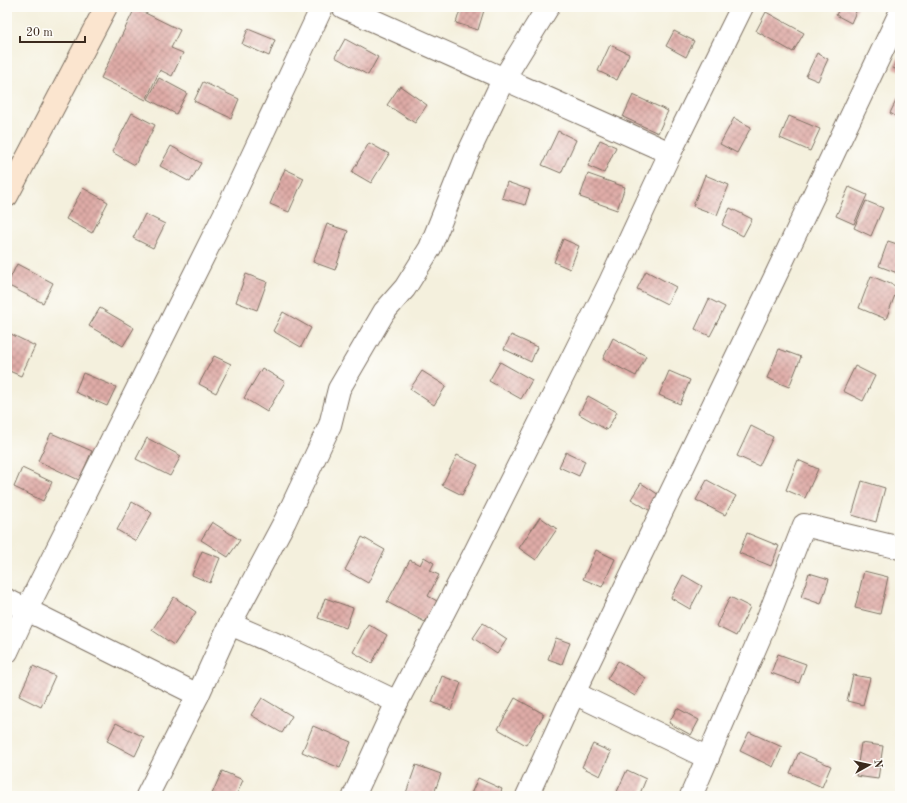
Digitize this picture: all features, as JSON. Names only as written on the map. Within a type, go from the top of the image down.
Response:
[{"type":"street","points":[[7,196],[106,7]]},
{"type":"street","points":[[7,652],[26,610],[230,203],[322,7]]},
{"type":"street","points":[[342,7],[670,153]]},
{"type":"street","points":[[147,796],[198,696],[230,624],[285,521],[330,425],[339,389],[384,312],[405,288],[430,248],[466,158],[504,80],[548,7]]},
{"type":"street","points":[[354,796],[397,702],[610,282],[670,153],[742,7]]},
{"type":"street","points":[[527,796],[574,693],[900,13]]},
{"type":"street","points":[[691,796],[763,630],[804,525],[900,548]]},
{"type":"street","points":[[7,600],[198,696]]},
{"type":"street","points":[[230,624],[285,648],[397,702]]},
{"type":"street","points":[[574,693],[708,758]]},
{"type":"building","points":[[461,7],[485,7],[478,30],[456,23]]},
{"type":"building","points":[[840,7],[858,7],[851,23],[836,15]]},
{"type":"building","points":[[135,8],[180,30],[171,48],[183,53],[172,76],[160,70],[146,100],[101,78]]},
{"type":"building","points":[[766,12],[804,33],[793,52],[756,31]]},
{"type":"building","points":[[248,29],[275,40],[269,56],[242,44]]},
{"type":"building","points":[[674,31],[694,41],[686,57],[666,46]]},
{"type":"building","points":[[345,39],[378,57],[368,75],[335,57]]},
{"type":"building","points":[[610,45],[629,54],[617,80],[598,71]]},
{"type":"building","points":[[817,53],[828,59],[818,81],[806,76]]},
{"type":"building","points":[[900,53],[900,71],[893,68]]},
{"type":"building","points":[[159,78],[187,93],[176,114],[148,99]]},
{"type":"building","points":[[203,82],[239,99],[231,118],[194,101]]},
{"type":"building","points":[[400,86],[427,105],[415,123],[387,105]]},
{"type":"building","points":[[633,95],[668,111],[658,133],[623,117]]},
{"type":"building","points":[[898,97],[900,98],[900,119],[890,113]]},
{"type":"building","points":[[132,113],[155,125],[135,165],[112,152]]},
{"type":"building","points":[[789,116],[820,129],[810,151],[780,138]]},
{"type":"building","points":[[734,118],[751,127],[737,153],[720,144]]},
{"type":"building","points":[[558,131],[576,140],[561,173],[542,165]]},
{"type":"building","points":[[600,140],[616,147],[604,173],[588,166]]},
{"type":"building","points":[[369,143],[389,154],[371,183],[352,172]]},
{"type":"building","points":[[171,146],[201,163],[190,182],[160,166]]},
{"type":"building","points":[[285,169],[304,178],[289,212],[270,204]]},
{"type":"building","points":[[588,174],[625,187],[617,210],[580,197]]},
{"type":"building","points":[[705,175],[729,185],[717,215],[693,206]]},
{"type":"building","points":[[507,182],[530,190],[525,205],[502,198]]},
{"type":"building","points":[[849,187],[867,195],[854,224],[836,216]]},
{"type":"building","points":[[83,188],[108,202],[92,233],[66,219]]},
{"type":"building","points":[[866,201],[883,208],[871,236],[854,228]]},
{"type":"building","points":[[730,208],[752,219],[743,236],[722,225]]},
{"type":"building","points":[[145,214],[165,224],[153,248],[133,238]]},
{"type":"building","points":[[327,224],[348,231],[335,270],[313,262]]},
{"type":"building","points":[[563,239],[579,246],[570,269],[554,262]]},
{"type":"building","points":[[888,241],[900,245],[900,274],[879,266]]},
{"type":"building","points":[[17,264],[53,283],[43,303],[7,285]]},
{"type":"building","points":[[646,271],[676,287],[667,304],[637,289]]},
{"type":"building","points":[[246,274],[267,282],[257,310],[236,302]]},
{"type":"building","points":[[871,276],[898,287],[886,319],[859,308]]},
{"type":"building","points":[[709,299],[725,307],[710,336],[695,329]]},
{"type":"building","points":[[100,308],[134,328],[123,346],[89,326]]},
{"type":"building","points":[[283,312],[311,328],[301,347],[273,331]]},
{"type":"building","points":[[11,334],[35,346],[21,376],[7,370],[7,343]]},
{"type":"building","points":[[511,335],[537,347],[531,362],[504,349]]},
{"type":"building","points":[[613,338],[646,356],[636,376],[603,359]]},
{"type":"building","points":[[779,349],[801,357],[789,387],[767,378]]},
{"type":"building","points":[[214,356],[231,364],[216,393],[199,384]]},
{"type":"building","points":[[500,362],[532,380],[521,399],[489,381]]},
{"type":"building","points":[[855,366],[875,376],[863,401],[843,391]]},
{"type":"building","points":[[262,368],[285,382],[267,412],[244,398]]},
{"type":"building","points":[[422,371],[446,386],[434,405],[410,389]]},
{"type":"building","points":[[669,371],[690,380],[680,404],[659,395]]},
{"type":"building","points":[[83,373],[116,387],[107,406],[75,392]]},
{"type":"building","points":[[588,396],[617,412],[607,430],[579,414]]},
{"type":"building","points":[[751,426],[773,437],[759,466],[737,456]]},
{"type":"building","points":[[51,433],[92,451],[79,480],[38,461]]},
{"type":"building","points":[[147,438],[181,456],[170,476],[136,459]]},
{"type":"building","points":[[566,452],[585,461],[579,476],[559,467]]},
{"type":"building","points":[[457,455],[478,465],[462,495],[442,485]]},
{"type":"building","points":[[798,460],[818,469],[805,498],[786,490]]},
{"type":"building","points":[[22,468],[52,482],[43,501],[14,487]]},
{"type":"building","points":[[707,480],[736,496],[725,515],[696,500]]},
{"type":"building","points":[[862,481],[885,488],[876,522],[852,515]]},
{"type":"building","points":[[641,483],[662,497],[652,512],[631,499]]},
{"type":"building","points":[[132,502],[152,513],[136,541],[117,530]]},
{"type":"building","points":[[540,517],[557,529],[536,560],[519,548]]},
{"type":"building","points":[[212,522],[240,540],[228,557],[201,540]]},
{"type":"building","points":[[747,533],[779,546],[771,566],[739,553]]},
{"type":"building","points":[[362,537],[385,550],[368,583],[345,570]]},
{"type":"building","points":[[596,550],[615,559],[602,587],[583,579]]},
{"type":"building","points":[[202,551],[220,558],[210,583],[192,575]]},
{"type":"building","points":[[424,557],[434,563],[430,571],[439,575],[428,596],[437,601],[425,622],[387,602],[410,560],[420,565]]},
{"type":"building","points":[[864,571],[888,577],[880,614],[855,608]]},
{"type":"building","points":[[809,573],[829,579],[821,604],[801,597]]},
{"type":"building","points":[[683,575],[702,586],[690,609],[671,598]]},
{"type":"building","points":[[174,597],[196,612],[174,645],[152,630]]},
{"type":"building","points":[[730,597],[750,607],[736,636],[716,626]]},
{"type":"building","points":[[325,598],[353,608],[346,628],[318,618]]},
{"type":"building","points":[[483,623],[507,639],[497,654],[473,638]]},
{"type":"building","points":[[368,624],[387,635],[372,663],[353,652]]},
{"type":"building","points":[[556,638],[570,643],[562,664],[548,659]]},
{"type":"building","points":[[778,654],[806,664],[799,683],[771,673]]},
{"type":"building","points":[[618,661],[646,678],[635,696],[607,679]]},
{"type":"building","points":[[33,666],[55,676],[41,707],[19,696]]},
{"type":"building","points":[[853,675],[870,678],[863,705],[847,701]]},
{"type":"building","points":[[442,676],[461,683],[451,710],[432,702]]},
{"type":"building","points":[[262,698],[292,716],[282,733],[251,715]]},
{"type":"building","points":[[515,698],[544,714],[526,745],[498,729]]},
{"type":"building","points":[[677,708],[699,720],[691,735],[669,723]]},
{"type":"building","points":[[116,723],[144,737],[135,756],[107,741]]},
{"type":"building","points":[[313,726],[351,742],[340,768],[302,752]]},
{"type":"building","points":[[749,732],[782,747],[773,767],[740,751]]},
{"type":"building","points":[[861,743],[883,746],[878,779],[856,776]]},
{"type":"building","points":[[593,744],[611,752],[600,776],[582,767]]},
{"type":"building","points":[[799,752],[831,766],[822,787],[790,773]]},
{"type":"building","points":[[416,765],[441,774],[433,796],[405,796]]},
{"type":"building","points":[[627,770],[646,779],[639,796],[615,796]]},
{"type":"building","points":[[222,771],[243,780],[236,796],[217,796],[212,794]]},
{"type":"building","points":[[478,778],[502,789],[499,796],[470,796]]}]
